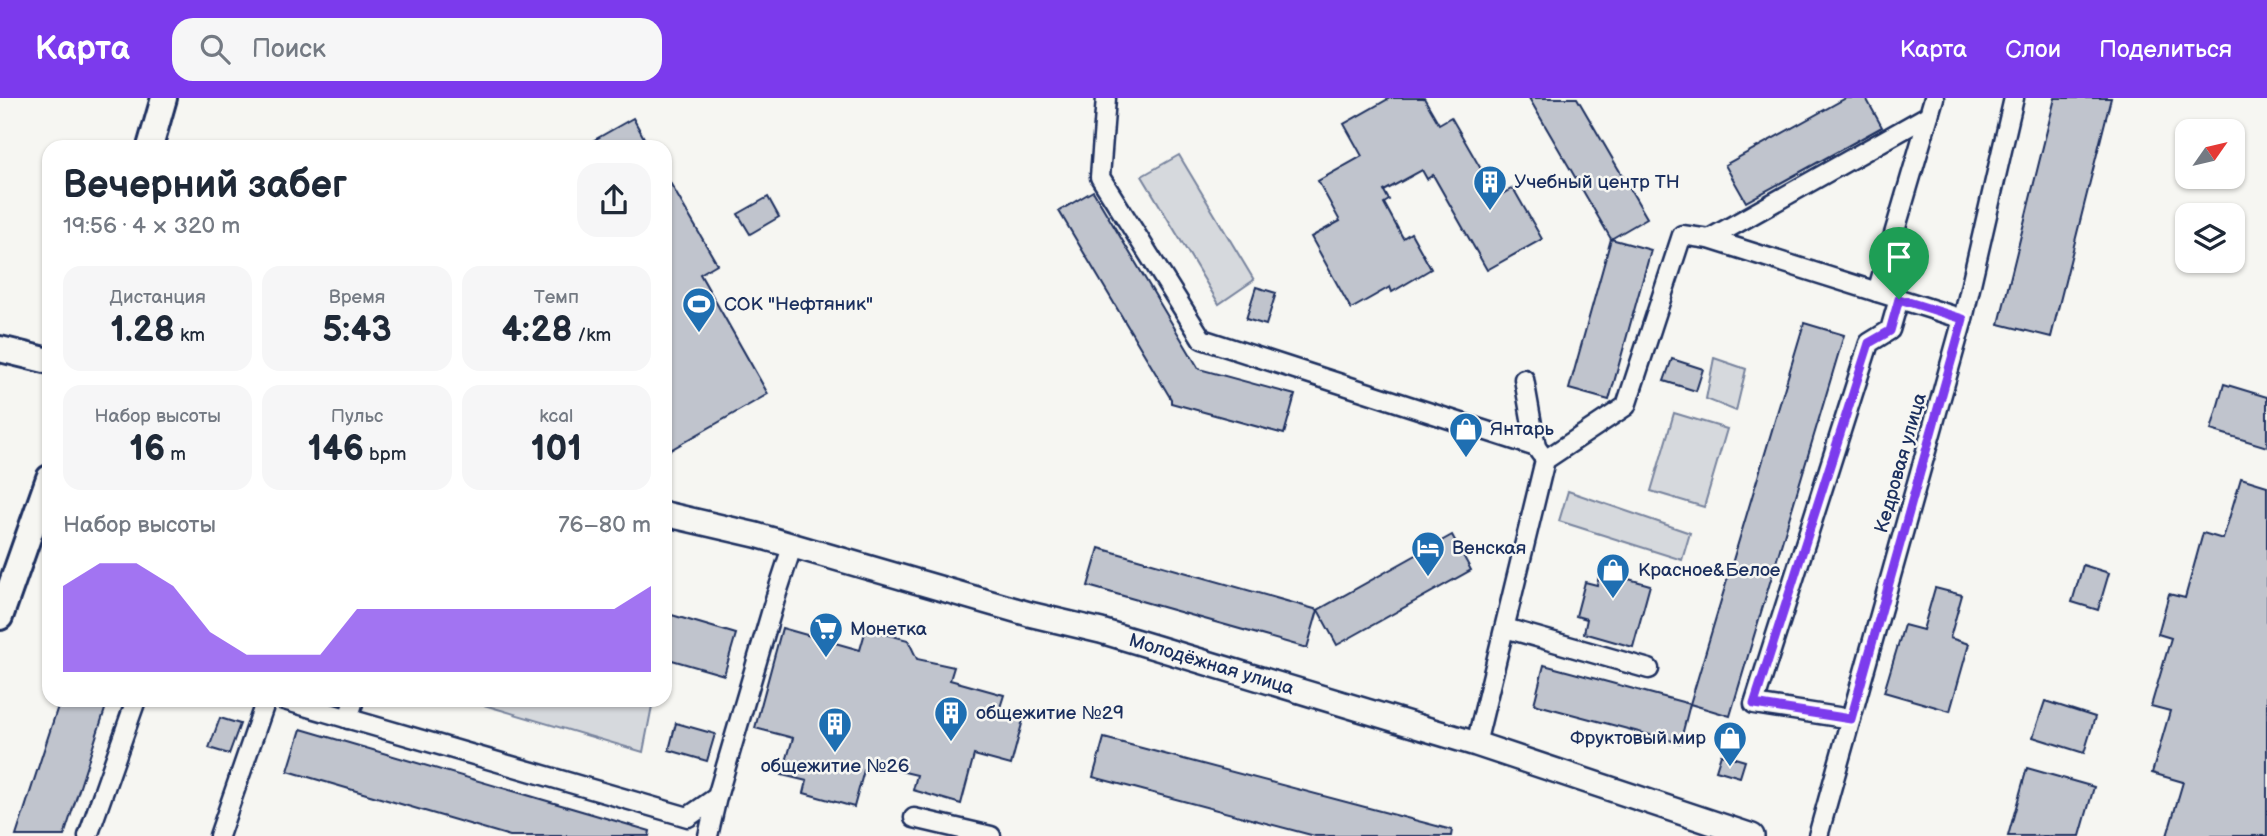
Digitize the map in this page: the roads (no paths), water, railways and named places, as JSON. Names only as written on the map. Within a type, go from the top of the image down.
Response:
[{"type":"main road","points":[[152,140],[164,98]]},
{"type":"main road","points":[[0,349],[42,359]]},
{"type":"main road","points":[[0,617],[42,498]]},
{"type":"street","points":[[1106,98],[1100,177],[1202,339],[1540,453],[1626,405],[1682,235],[1709,239],[1963,319]]},
{"type":"street","name":"Кедровая улица","points":[[1818,836],[1963,319],[2014,98]]},
{"type":"street","points":[[1709,239],[1931,107]]},
{"type":"street","points":[[1877,292],[1931,107]]},
{"type":"street","points":[[1851,719],[1754,704],[1869,343],[1890,331],[1899,299]]},
{"type":"street","points":[[1476,744],[1505,628],[1540,453],[1524,379]]},
{"type":"street","name":"Молодёжная улица","points":[[672,516],[756,535],[1029,614],[1101,631],[1476,744],[1752,836]]},
{"type":"street","points":[[708,836],[717,797],[792,547]]},
{"type":"street","points":[[1505,628],[1649,669]]},
{"type":"street","points":[[88,836],[134,707]]},
{"type":"street","points":[[219,836],[263,707]]},
{"type":"street","points":[[308,707],[688,817],[717,797]]},
{"type":"street","points":[[348,719],[352,707]]},
{"type":"street","points":[[914,818],[991,836]]},
{"type":"place","name":"Учебный центр ТН","points":[[1490,212]]},
{"type":"place","name":"СОК \"Нефтяник\"","points":[[699,334]]},
{"type":"place","name":"Янтарь","points":[[1466,459]]},
{"type":"place","name":"Венская","points":[[1428,578]]},
{"type":"place","name":"Красное&Белое","points":[[1613,600]]},
{"type":"place","name":"Монетка","points":[[826,659]]},
{"type":"place","name":"общежитие №29","points":[[951,743]]},
{"type":"place","name":"общежитие №26","points":[[835,754]]},
{"type":"place","name":"Фруктовый мир","points":[[1730,768]]}]
